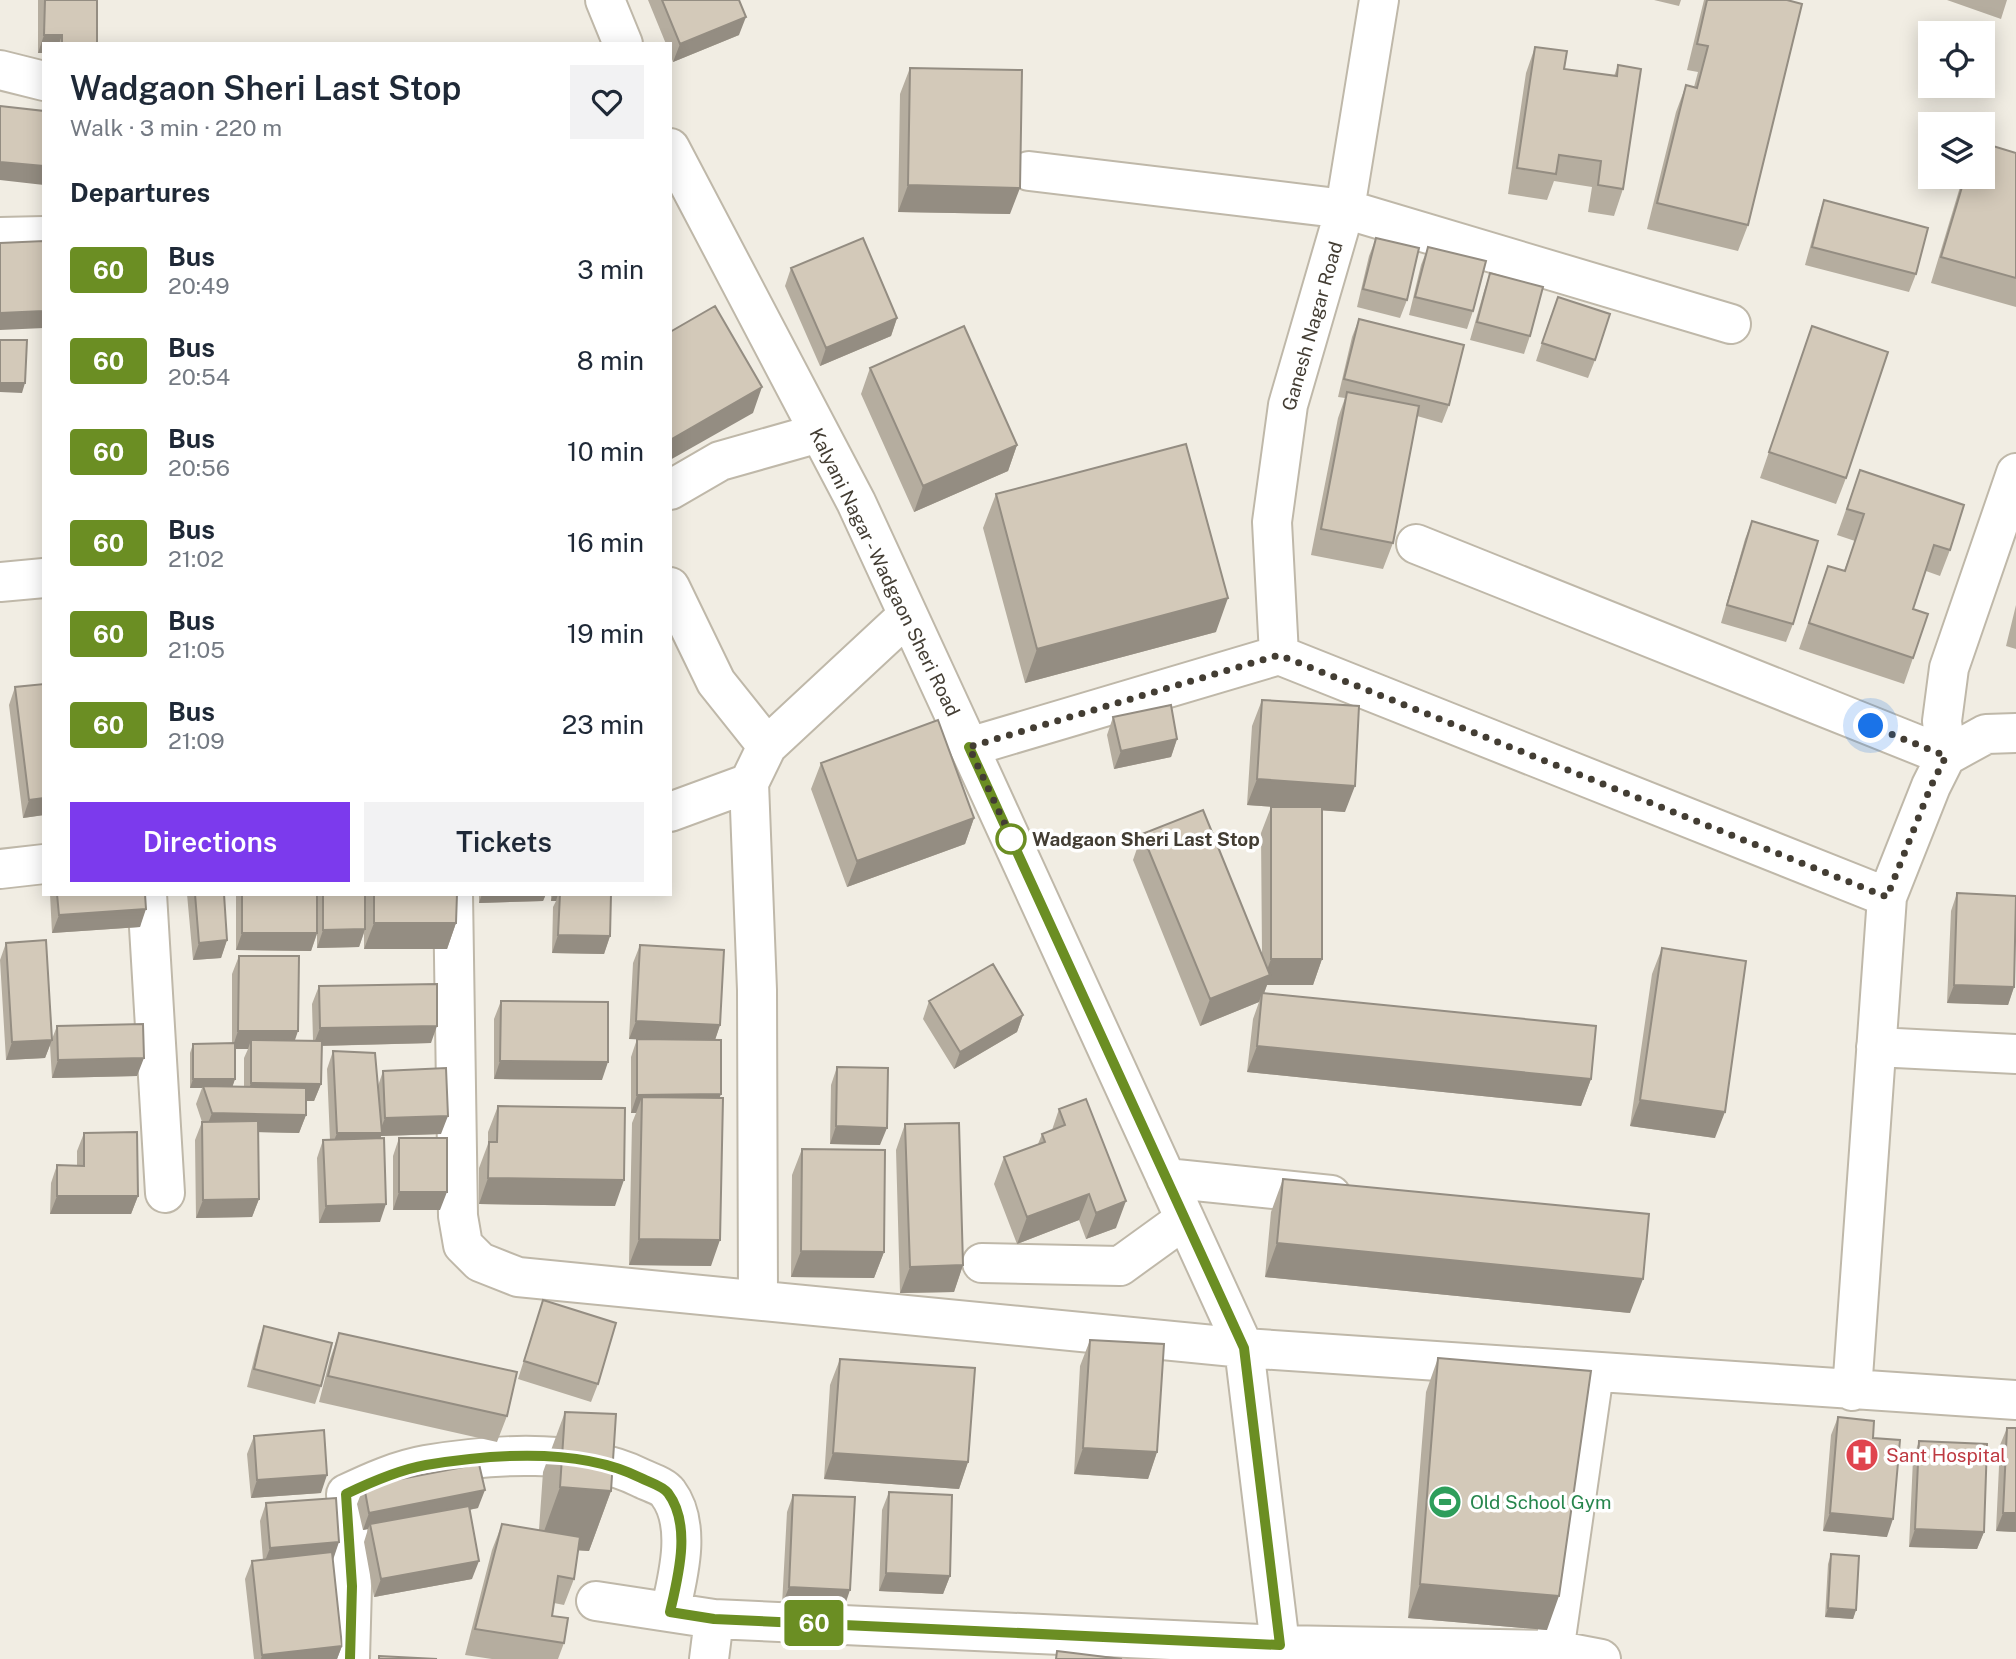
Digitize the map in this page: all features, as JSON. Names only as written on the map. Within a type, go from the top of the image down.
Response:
[{"type":"street","points":[[605,0],[618,42]]},
{"type":"street","name":"Ganesh Nagar Road","points":[[1279,655],[1272,522],[1288,405],[1345,209],[1379,0]]},
{"type":"street","points":[[0,70],[42,80]]},
{"type":"street","name":"Kalyani Nagar - Wadgaon Sheri Road","points":[[672,152],[856,502],[1244,1348],[1282,1652]]},
{"type":"street","points":[[1029,171],[1345,209],[1731,324]]},
{"type":"street","points":[[0,237],[42,236]]},
{"type":"street","points":[[672,489],[720,461],[819,433]]},
{"type":"street","points":[[1852,1391],[1887,897],[1931,786],[1946,756],[1942,721],[1949,668],[2016,473]]},
{"type":"street","points":[[1416,544],[1946,756]]},
{"type":"street","points":[[0,582],[42,578]]},
{"type":"street","points":[[672,591],[716,682],[767,746]]},
{"type":"street","points":[[758,1300],[757,990],[749,783],[767,746],[908,615]]},
{"type":"street","points":[[969,747],[1279,655],[1887,897]]},
{"type":"street","points":[[1946,756],[1986,734],[2016,733]]},
{"type":"street","points":[[672,811],[749,783]]},
{"type":"street","points":[[0,869],[42,864]]},
{"type":"street","points":[[147,896],[165,1193]]},
{"type":"street","points":[[453,896],[458,1216],[463,1245],[480,1262],[518,1277],[1244,1348],[2016,1400]]},
{"type":"street","points":[[1876,1047],[2016,1054]]},
{"type":"street","points":[[1166,1178],[1371,1199]]},
{"type":"street","points":[[982,1263],[1120,1266],[1185,1219]]},
{"type":"street","points":[[1554,1654],[1594,1373]]},
{"type":"street","points":[[350,1659],[352,1586],[346,1494],[378,1479],[424,1465],[497,1458],[569,1457],[620,1467],[667,1491],[679,1515],[681,1558],[670,1612]]},
{"type":"street","points":[[596,1601],[714,1619],[1282,1652],[1554,1654],[1601,1659]]},
{"type":"street","points":[[709,1659],[714,1619]]},
{"type":"building","points":[[45,0],[97,0],[97,42],[62,42],[62,35],[44,35]]},
{"type":"building","points":[[662,0],[739,0],[746,17],[680,44]]},
{"type":"building","points":[[1707,0],[1787,0],[1802,4],[1748,225],[1657,203],[1686,85],[1697,88],[1708,46],[1697,44]]},
{"type":"building","points":[[1535,47],[1567,51],[1564,69],[1617,76],[1618,65],[1641,69],[1623,189],[1598,185],[1601,161],[1559,155],[1556,174],[1517,168]]},
{"type":"building","points":[[910,68],[1022,70],[1020,188],[908,185]]},
{"type":"building","points":[[0,106],[42,111],[42,166],[0,162]]},
{"type":"building","points":[[1995,147],[2016,153],[2016,278],[1941,257],[1961,189],[1995,189]]},
{"type":"building","points":[[1824,200],[1928,228],[1916,274],[1812,247]]},
{"type":"building","points":[[863,238],[897,318],[826,348],[791,268]]},
{"type":"building","points":[[1376,238],[1419,248],[1407,300],[1363,289]]},
{"type":"building","points":[[42,241],[42,311],[0,313],[0,243]]},
{"type":"building","points":[[1428,247],[1486,261],[1473,311],[1415,297]]},
{"type":"building","points":[[1490,273],[1543,287],[1530,336],[1477,322]]},
{"type":"building","points":[[1558,297],[1610,314],[1595,360],[1542,343]]},
{"type":"building","points":[[715,306],[762,387],[672,439],[672,331]]},
{"type":"building","points":[[1359,319],[1464,345],[1449,405],[1344,379]]},
{"type":"building","points":[[964,326],[1017,445],[923,486],[870,368]]},
{"type":"building","points":[[1812,326],[1888,352],[1846,478],[1769,452]]},
{"type":"building","points":[[0,340],[27,340],[25,383],[0,383]]},
{"type":"building","points":[[1347,392],[1419,406],[1393,543],[1321,529]]},
{"type":"building","points":[[1186,444],[1228,598],[1037,649],[996,494]]},
{"type":"building","points":[[1860,470],[1964,505],[1950,550],[1934,545],[1913,609],[1928,614],[1913,658],[1809,623],[1828,566],[1845,571],[1864,514],[1847,509]]},
{"type":"building","points":[[1752,521],[1818,541],[1793,624],[1727,605]]},
{"type":"building","points":[[42,684],[42,798],[29,800],[15,687]]},
{"type":"building","points":[[1262,700],[1359,706],[1355,786],[1257,779]]},
{"type":"building","points":[[1171,705],[1177,739],[1121,751],[1113,717]]},
{"type":"building","points":[[938,720],[974,818],[857,861],[821,763]]},
{"type":"building","points":[[1271,807],[1322,807],[1322,959],[1271,959]]},
{"type":"building","points":[[1203,810],[1270,975],[1210,999],[1142,834]]},
{"type":"building","points":[[1957,893],[2016,896],[2014,987],[1954,985]]},
{"type":"building","points":[[57,896],[145,896],[146,909],[59,915]]},
{"type":"building","points":[[195,896],[224,896],[227,940],[199,943]]},
{"type":"building","points":[[242,896],[317,896],[317,933],[242,933]]},
{"type":"building","points":[[323,896],[365,896],[365,929],[323,930]]},
{"type":"building","points":[[374,896],[457,896],[456,923],[374,923]]},
{"type":"building","points":[[560,896],[611,896],[610,936],[558,935]]},
{"type":"building","points":[[46,940],[52,1040],[12,1042],[6,943]]},
{"type":"building","points":[[640,945],[724,950],[720,1025],[636,1021]]},
{"type":"building","points":[[1662,948],[1746,961],[1725,1112],[1640,1100]]},
{"type":"building","points":[[239,956],[299,956],[298,1031],[238,1031]]},
{"type":"building","points":[[993,964],[1023,1015],[960,1052],[929,1001]]},
{"type":"building","points":[[437,984],[437,1026],[320,1028],[319,986]]},
{"type":"building","points":[[1262,993],[1596,1026],[1591,1079],[1257,1046]]},
{"type":"building","points":[[501,1001],[608,1002],[608,1062],[500,1061]]},
{"type":"building","points":[[143,1024],[144,1058],[58,1060],[57,1026]]},
{"type":"building","points":[[637,1039],[721,1040],[721,1094],[637,1095]]},
{"type":"building","points":[[251,1040],[322,1041],[321,1084],[251,1083]]},
{"type":"building","points":[[235,1043],[235,1079],[193,1079],[193,1044]]},
{"type":"building","points":[[333,1051],[375,1053],[382,1133],[337,1133]]},
{"type":"building","points":[[837,1067],[888,1068],[887,1128],[836,1126]]},
{"type":"building","points":[[446,1068],[448,1116],[385,1118],[383,1071]]},
{"type":"building","points":[[203,1086],[306,1088],[306,1115],[212,1113]]},
{"type":"building","points":[[642,1097],[723,1098],[720,1240],[639,1239]]},
{"type":"building","points":[[1086,1099],[1126,1201],[1096,1213],[1089,1194],[1027,1217],[1004,1157],[1045,1142],[1042,1134],[1065,1125],[1059,1109]]},
{"type":"building","points":[[498,1106],[625,1108],[624,1180],[488,1178],[489,1142],[497,1142]]},
{"type":"building","points":[[258,1121],[259,1199],[203,1200],[202,1122]]},
{"type":"building","points":[[959,1123],[963,1265],[910,1267],[905,1124]]},
{"type":"building","points":[[137,1132],[138,1196],[57,1196],[57,1165],[84,1166],[84,1133]]},
{"type":"building","points":[[384,1138],[386,1204],[326,1206],[323,1140]]},
{"type":"building","points":[[399,1138],[447,1138],[447,1192],[399,1192]]},
{"type":"building","points":[[802,1149],[885,1150],[884,1252],[801,1251]]},
{"type":"building","points":[[1283,1179],[1649,1214],[1643,1279],[1277,1243]]},
{"type":"building","points":[[543,1300],[616,1323],[598,1384],[524,1361]]},
{"type":"building","points":[[264,1326],[332,1343],[321,1386],[254,1369]]},
{"type":"building","points":[[339,1333],[517,1372],[507,1416],[328,1376]]},
{"type":"building","points":[[1090,1340],[1164,1344],[1157,1452],[1083,1448]]},
{"type":"building","points":[[1438,1358],[1591,1371],[1559,1596],[1420,1584]]},
{"type":"building","points":[[840,1359],[975,1368],[968,1462],[833,1453]]},
{"type":"building","points":[[565,1412],[616,1414],[611,1491],[560,1487]]},
{"type":"building","points":[[1838,1417],[1874,1421],[1873,1438],[1900,1440],[1893,1519],[1830,1513]]},
{"type":"building","points":[[2007,1428],[2016,1428],[2016,1513],[2003,1513]]},
{"type":"building","points":[[324,1430],[327,1475],[257,1480],[254,1436]]},
{"type":"building","points":[[1919,1441],[1987,1444],[1984,1532],[1915,1529]]},
{"type":"building","points":[[479,1464],[485,1490],[369,1513],[364,1486]]},
{"type":"building","points":[[889,1492],[952,1495],[950,1576],[886,1573]]},
{"type":"building","points":[[793,1495],[855,1497],[850,1590],[789,1587]]},
{"type":"building","points":[[336,1498],[339,1542],[270,1548],[266,1503]]},
{"type":"building","points":[[469,1506],[479,1561],[381,1579],[370,1524]]},
{"type":"building","points":[[502,1524],[580,1537],[574,1579],[558,1576],[552,1616],[568,1618],[564,1643],[475,1629]]},
{"type":"building","points":[[332,1552],[342,1646],[262,1655],[252,1561]]},
{"type":"building","points":[[1831,1554],[1859,1556],[1856,1610],[1828,1608]]},
{"type":"building","points":[[1057,1651],[1122,1659],[1056,1659]]},
{"type":"building","points":[[379,1656],[437,1659],[379,1659]]},
{"type":"bus line","name":"60","points":[[350,1659],[352,1586],[346,1494],[378,1479],[424,1465],[497,1458],[569,1457],[620,1467],[667,1491],[679,1515],[681,1558],[670,1612],[714,1619],[1280,1645],[1244,1348],[969,747]]},
{"type":"place","name":"Wadgaon Sheri Last Stop","points":[[1011,839]]},
{"type":"place","name":"Sant Hospital","points":[[1862,1455]]},
{"type":"place","name":"Old School Gym","points":[[1445,1502]]},
{"type":"route","points":[[1011,839],[1016,848],[969,747],[1279,655],[1887,897],[1931,786],[1946,756],[1871,726]]}]
